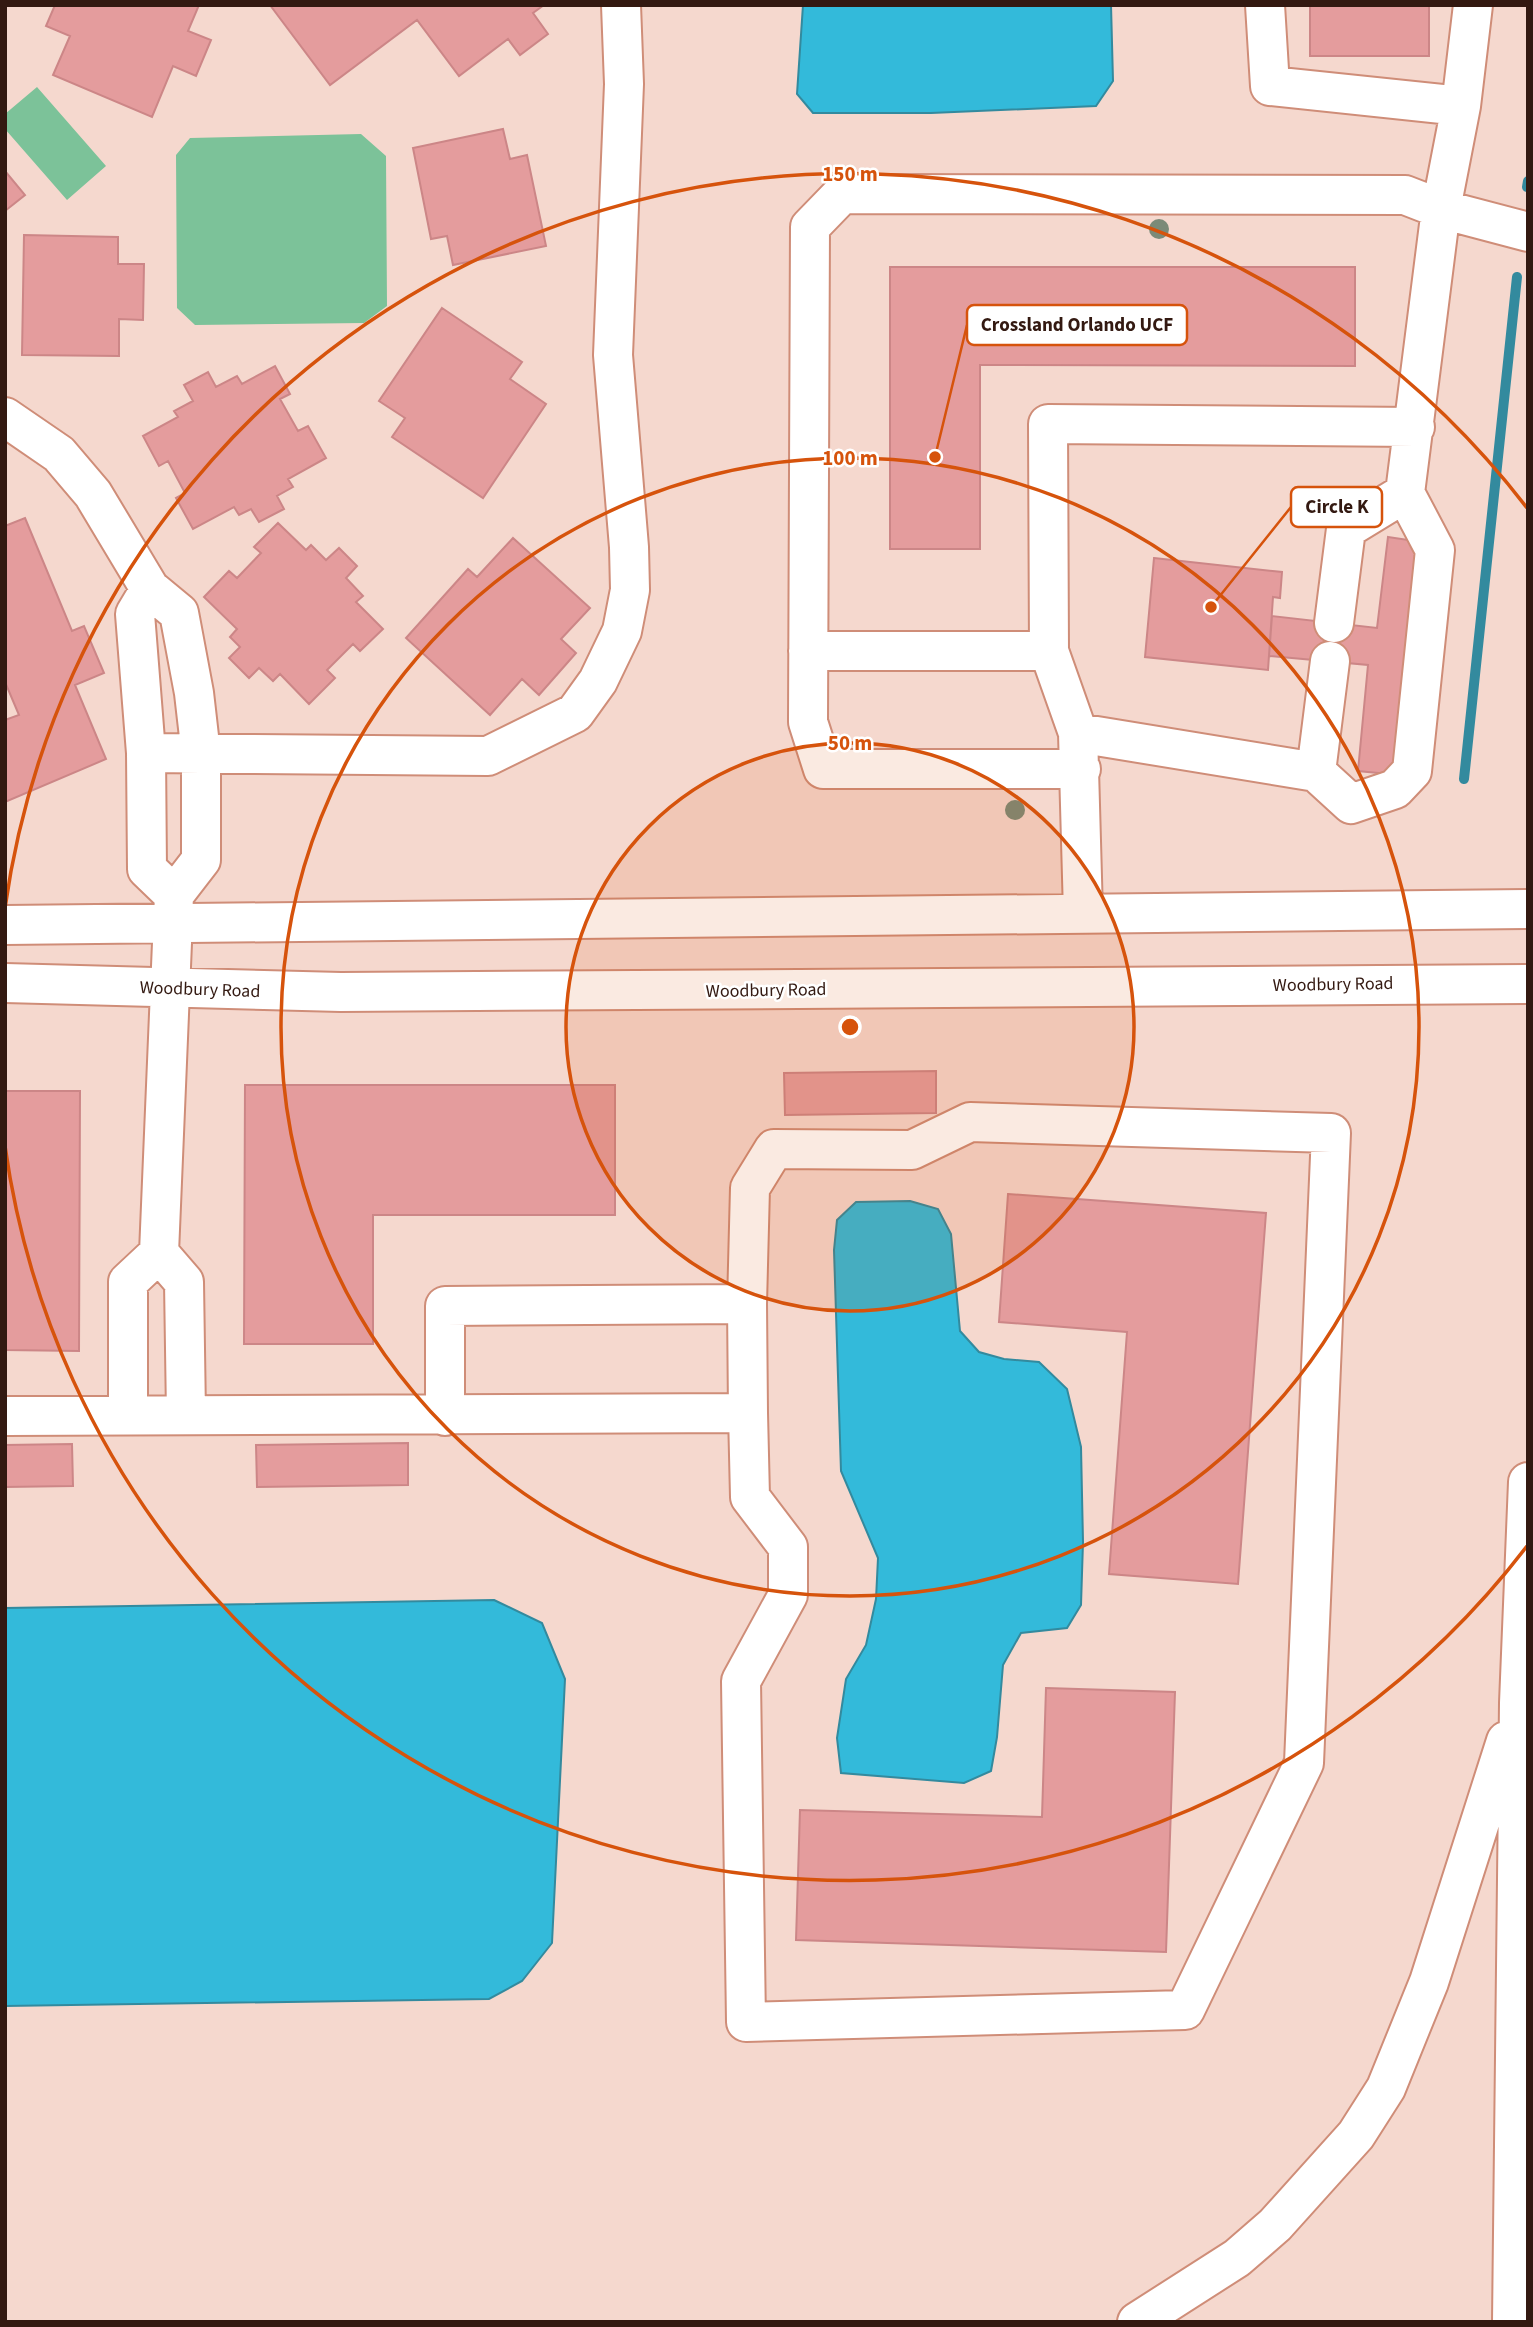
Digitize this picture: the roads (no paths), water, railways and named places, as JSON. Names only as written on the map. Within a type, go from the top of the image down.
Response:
[{"type":"main road","points":[[146,753],[488,756],[575,713],[598,681],[622,631],[630,590],[613,355],[624,84],[621,5]]},
{"type":"main road","points":[[1265,5],[1270,86],[1461,106]]},
{"type":"main road","points":[[1473,5],[1461,106],[1441,209],[1405,493],[1436,550],[1412,771],[1395,789],[1351,804],[1316,772],[1080,751],[823,769],[808,722],[810,227],[842,194],[1405,195],[1441,209],[1528,232]]},
{"type":"main road","points":[[5,417],[59,454],[93,494],[150,589],[179,613],[194,693],[201,754],[201,860],[174,909],[159,1253],[184,1282],[186,1415]]},
{"type":"main road","points":[[1083,913],[1080,751],[1049,651],[1048,424],[1415,427]]},
{"type":"main road","points":[[1334,623],[1346,529],[1405,493]]},
{"type":"main road","points":[[150,589],[135,614],[146,753],[147,869],[174,909]]},
{"type":"main road","points":[[808,651],[1049,651]]},
{"type":"main road","points":[[1316,772],[1330,661]]},
{"type":"main road","points":[[5,925],[174,909],[1083,913],[1528,909]]},
{"type":"main road","name":"Woodbury Road","points":[[5,984],[354,992],[1528,984]]},
{"type":"main road","points":[[970,1122],[1331,1133],[1304,1763],[1185,2010],[746,2022],[741,1681],[788,1595],[788,1547],[750,1497],[748,1413],[750,1188],[774,1149],[912,1150],[970,1122]]},
{"type":"main road","points":[[128,1415],[128,1282],[159,1253]]},
{"type":"main road","points":[[445,1416],[445,1306],[747,1304]]},
{"type":"main road","points":[[5,1416],[748,1413]]},
{"type":"main road","points":[[1512,2322],[1519,1703],[1528,1482]]},
{"type":"main road","points":[[1137,2322],[1237,2258],[1275,2225],[1356,2135],[1386,2088],[1429,1982],[1519,1703]]},
{"type":"water","points":[[803,5],[1111,5],[1113,81],[1096,106],[931,113],[813,113],[797,94]]},
{"type":"water","points":[[910,1201],[938,1209],[951,1234],[960,1331],[979,1352],[1004,1359],[1039,1362],[1067,1389],[1081,1447],[1081,1605],[1067,1628],[1021,1633],[1003,1665],[997,1737],[991,1771],[964,1783],[841,1773],[837,1738],[846,1679],[866,1645],[876,1599],[878,1558],[841,1471],[834,1250],[837,1220],[856,1202]]},
{"type":"water","points":[[494,1600],[542,1623],[565,1679],[552,1943],[522,1981],[489,1999],[5,2006],[5,1608]]},
{"type":"waterway","points":[[1527,187],[1528,181]]},
{"type":"waterway","points":[[1464,779],[1517,277]]},
{"type":"place","name":"Crossland Orlando UCF","points":[[935,457]]},
{"type":"place","name":"Circle K","points":[[1211,607]]}]
